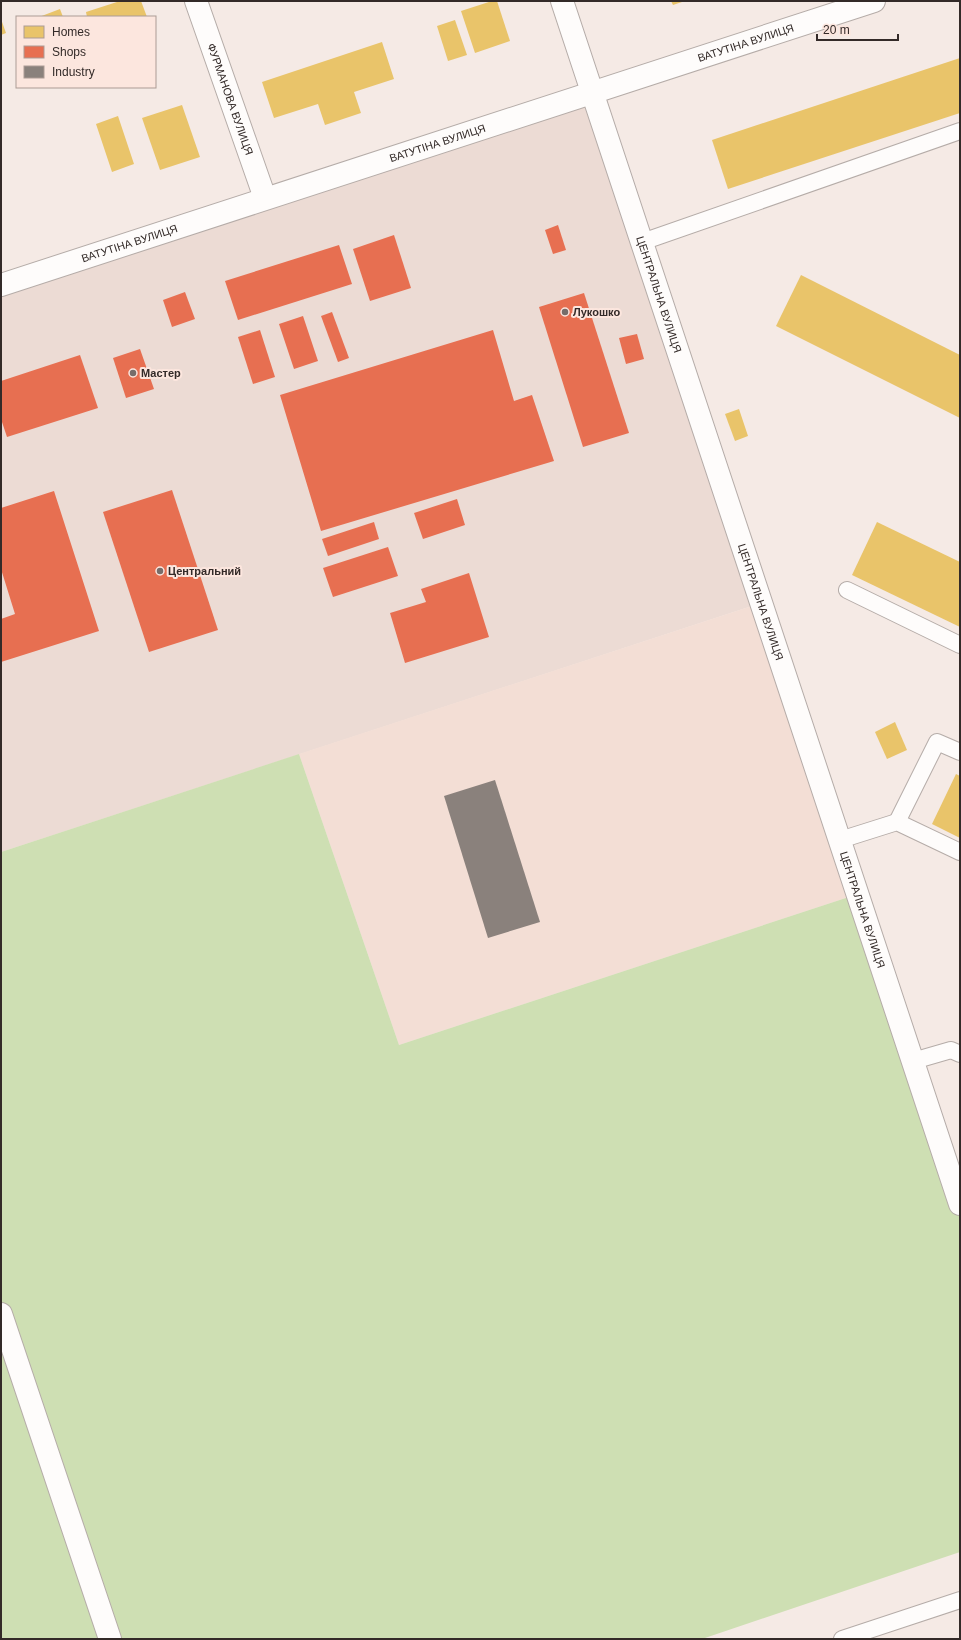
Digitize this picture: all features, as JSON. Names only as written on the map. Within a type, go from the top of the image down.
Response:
[{"type":"street","name":"ФУРМАНОВА ВУЛИЦЯ","points":[[196,1],[265,198]]},
{"type":"street","name":"ЦЕНТРАЛЬНА ВУЛИЦЯ","points":[[562,1],[960,1204]]},
{"type":"street","name":"ВАТУТІНА ВУЛИЦЯ","points":[[1,285],[874,1]]},
{"type":"street","points":[[1,1314],[110,1639]]},
{"type":"lane","points":[[642,242],[960,131]]},
{"type":"lane","points":[[847,590],[960,645]]},
{"type":"lane","points":[[897,822],[937,742],[960,752]]},
{"type":"lane","points":[[840,840],[897,822],[960,852]]},
{"type":"lane","points":[[913,1061],[951,1050],[960,1054]]},
{"type":"lane","points":[[842,1639],[960,1600]]},
{"type":"shaded area","points":[[593,92],[761,603],[1,852],[1,285]]},
{"type":"shaded area","points":[[761,603],[858,894],[399,1045],[299,754]]},
{"type":"green space","points":[[299,754],[399,1045],[858,894],[960,1204],[960,1552],[702,1639],[1,1639],[1,852]]},
{"type":"building: Homes","points":[[120,1],[141,1],[147,16],[87,16],[86,12]]},
{"type":"building: Homes","points":[[492,1],[497,1],[510,41],[475,53],[461,11]]},
{"type":"building: Homes","points":[[671,1],[685,1],[673,5]]},
{"type":"building: Homes","points":[[60,9],[63,16],[42,16]]},
{"type":"building: Homes","points":[[1,19],[6,33],[1,35]]},
{"type":"building: Homes","points":[[455,20],[467,55],[448,61],[437,26]]},
{"type":"building: Homes","points":[[382,42],[394,79],[354,92],[361,113],[325,125],[318,104],[274,118],[262,82]]},
{"type":"building: Homes","points":[[960,58],[960,113],[728,189],[712,140]]},
{"type":"building: Homes","points":[[182,105],[200,157],[160,170],[142,118]]},
{"type":"building: Homes","points":[[118,116],[134,164],[112,172],[96,124]]},
{"type":"building: Homes","points":[[801,275],[960,355],[960,418],[776,326]]},
{"type":"building: Homes","points":[[739,409],[748,436],[735,441],[725,414]]},
{"type":"building: Homes","points":[[877,522],[960,562],[960,627],[852,575]]},
{"type":"building: Homes","points":[[895,722],[907,750],[887,759],[875,732]]},
{"type":"building: Homes","points":[[956,774],[960,776],[960,838],[932,824]]},
{"type":"building: Shops","points":[[558,225],[566,250],[553,254],[545,230]]},
{"type":"building: Shops","points":[[394,235],[411,288],[370,301],[353,249]]},
{"type":"building: Shops","points":[[339,245],[352,284],[238,320],[225,281]]},
{"type":"building: Shops","points":[[185,292],[195,319],[172,327],[163,300]]},
{"type":"building: Shops","points":[[584,293],[629,433],[583,447],[539,307]]},
{"type":"building: Shops","points":[[332,312],[349,358],[338,362],[321,316]]},
{"type":"building: Shops","points":[[303,316],[318,361],[294,369],[279,324]]},
{"type":"building: Shops","points":[[260,330],[275,377],[253,384],[238,337]]},
{"type":"building: Shops","points":[[493,330],[514,401],[532,395],[554,461],[321,531],[280,395]]},
{"type":"building: Shops","points":[[637,334],[644,359],[626,364],[619,338]]},
{"type":"building: Shops","name":"Мастер","points":[[140,349],[154,389],[126,398],[113,358]]},
{"type":"building: Shops","points":[[80,355],[98,408],[7,437],[1,419],[1,381]]},
{"type":"building: Shops","name":"Центральний","points":[[172,490],[218,630],[149,652],[103,512]]},
{"type":"building: Shops","points":[[54,491],[99,631],[1,662],[1,619],[15,614],[1,569],[1,508]]},
{"type":"building: Shops","points":[[457,499],[465,525],[423,539],[414,513]]},
{"type":"building: Shops","points":[[374,522],[379,539],[328,556],[322,539]]},
{"type":"building: Shops","points":[[388,547],[398,576],[333,597],[323,568]]},
{"type":"building: Shops","points":[[469,573],[489,637],[405,663],[390,613],[426,602],[421,589]]},
{"type":"building: Industry","points":[[495,780],[540,922],[488,938],[444,796]]},
{"type":"place","name":"Лукошко","points":[[565,312]]},
{"type":"place","name":"Мастер","points":[[133,373]]},
{"type":"place","name":"Центральний","points":[[160,571]]}]
